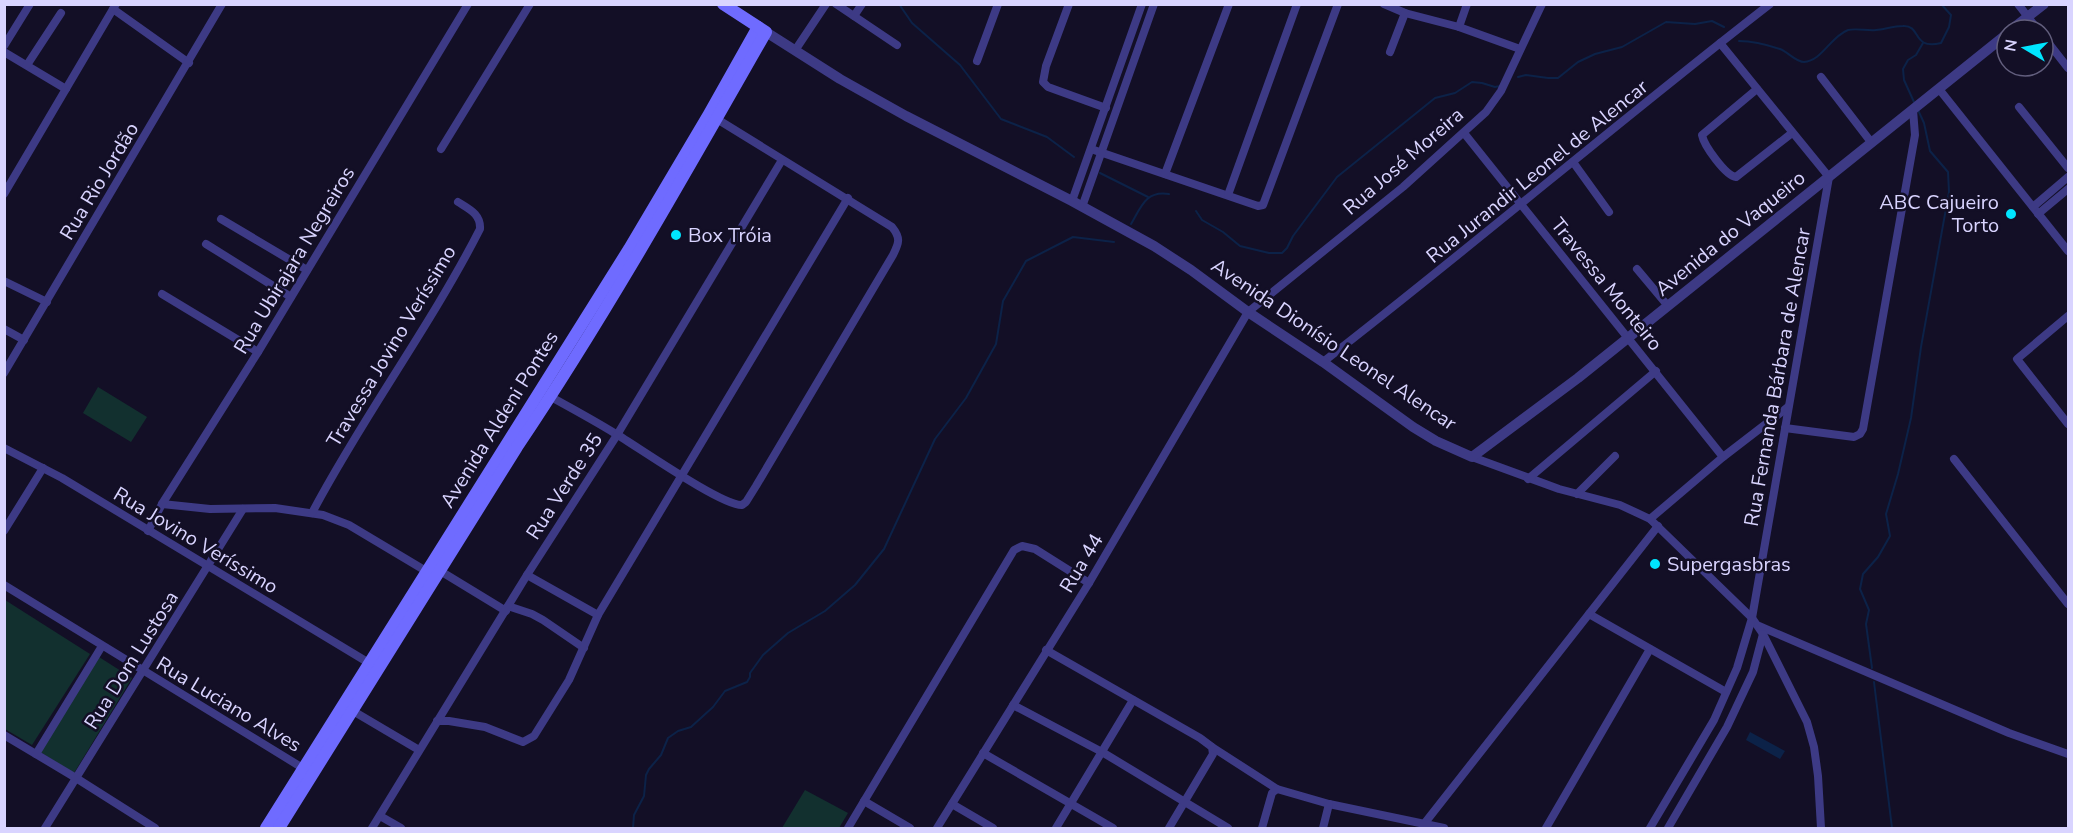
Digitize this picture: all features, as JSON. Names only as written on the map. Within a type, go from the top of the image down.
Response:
[{"type":"main road","name":"Avenida Dionísio Leonel Alencar","points":[[723,4],[762,29]]},
{"type":"main road","name":"Avenida Aldeni Pontes","points":[[279,828],[369,663],[551,397],[639,254],[762,29]]},
{"type":"main road","name":"Avenida Aldeni Pontes","points":[[266,828],[353,711],[433,571],[713,117]]},
{"type":"street","points":[[4,46],[30,4]]},
{"type":"street","name":"Rua Rio Jordão","points":[[4,373],[222,4]]},
{"type":"street","name":"Rua Ubirajara Negreiros","points":[[148,531],[162,504],[258,352],[468,4]]},
{"type":"street","points":[[441,149],[530,4]]},
{"type":"street","points":[[796,49],[826,4]]},
{"type":"street","points":[[836,4],[897,45]]},
{"type":"street","points":[[854,16],[862,4]]},
{"type":"street","points":[[977,61],[999,4]]},
{"type":"street","points":[[1069,4],[1046,66],[1043,82],[1048,87],[1106,108]]},
{"type":"street","points":[[1072,201],[1142,4]]},
{"type":"street","points":[[1082,207],[1154,4]]},
{"type":"street","points":[[1165,174],[1229,4]]},
{"type":"street","points":[[1228,195],[1297,4]]},
{"type":"street","points":[[1091,149],[1258,206],[1265,204],[1338,4]]},
{"type":"street","points":[[1384,4],[1405,13],[1459,27],[1520,49]]},
{"type":"street","points":[[1459,27],[1467,4]]},
{"type":"street","name":"Rua José Moreira","points":[[1248,312],[1403,187],[1493,104],[1542,4]]},
{"type":"street","name":"Rua Jurandir Leonel de Alencar","points":[[1323,362],[1435,275],[1770,4]]},
{"type":"street","points":[[2018,4],[2028,17],[2044,4]]},
{"type":"street","points":[[6,189],[115,7],[189,63]]},
{"type":"street","points":[[27,65],[61,13]]},
{"type":"street","points":[[1390,52],[1405,13]]},
{"type":"street","name":"Avenida Dionísio Leonel Alencar","points":[[762,29],[840,79],[906,116],[1154,246],[1427,436],[1472,458],[1528,479],[1620,505],[1650,519],[1755,622],[1763,634],[1807,722],[1814,747],[1818,776],[1821,828]]},
{"type":"street","points":[[1720,43],[1829,177]]},
{"type":"street","name":"Avenida do Vaqueiro","points":[[1472,458],[1628,338],[1995,44]]},
{"type":"street","points":[[2055,51],[2068,68]]},
{"type":"street","points":[[4,65],[7,53],[66,89]]},
{"type":"street","points":[[1821,77],[1871,142]]},
{"type":"street","points":[[1757,89],[1702,135],[1704,142],[1730,176],[1736,177],[1792,133]]},
{"type":"street","points":[[1939,89],[2068,251]]},
{"type":"street","points":[[2019,107],[2068,168]]},
{"type":"street","points":[[1785,428],[1854,437],[1863,429],[1882,310],[1915,135],[1915,108]]},
{"type":"street","points":[[551,397],[682,476],[732,504],[742,505],[756,486],[899,243],[896,232],[883,220],[713,117]]},
{"type":"street","name":"Travessa Monteiro","points":[[1464,133],[1723,457]]},
{"type":"street","name":"Rua Verde 35","points":[[372,828],[527,575],[617,435],[782,160]]},
{"type":"street","points":[[1573,162],[1609,212]]},
{"type":"street","name":"Rua Fernanda Bárbara de Alencar","points":[[1650,828],[1714,720],[1755,622],[1788,407],[1829,177]]},
{"type":"street","points":[[2035,210],[2068,177]]},
{"type":"street","points":[[2035,210],[2068,189]]},
{"type":"street","points":[[437,721],[485,727],[519,741],[527,741],[534,736],[569,680],[598,615],[848,198]]},
{"type":"street","name":"Travessa Jovino Veríssimo","points":[[312,513],[391,378],[460,267],[480,229],[480,223],[475,214],[458,202]]},
{"type":"street","points":[[221,219],[307,270]]},
{"type":"street","points":[[206,244],[291,297]]},
{"type":"street","points":[[1637,269],[1668,306]]},
{"type":"street","points":[[4,281],[47,302]]},
{"type":"street","points":[[162,294],[258,352]]},
{"type":"street","name":"Rua 44","points":[[937,828],[1089,583],[1248,312]]},
{"type":"street","points":[[2068,316],[2017,359],[2068,424]]},
{"type":"street","points":[[4,329],[24,340]]},
{"type":"street","points":[[1528,479],[1656,371]]},
{"type":"street","points":[[1650,519],[1723,457],[1788,407]]},
{"type":"street","name":"Rua Jovino Veríssimo","points":[[4,448],[43,468],[369,663]]},
{"type":"street","points":[[1576,494],[1615,456]]},
{"type":"street","points":[[1954,459],[2068,604]]},
{"type":"street","points":[[4,531],[43,468]]},
{"type":"street","points":[[162,504],[188,508],[275,508],[312,513],[349,525],[507,609],[532,614],[584,648]]},
{"type":"street","name":"Rua Dom Lustosa","points":[[45,828],[243,509]]},
{"type":"street","points":[[1424,824],[1658,526]]},
{"type":"street","points":[[848,828],[1011,554],[1019,547],[1035,549],[1089,583]]},
{"type":"street","points":[[527,575],[598,615]]},
{"type":"street","name":"Rua Luciano Alves","points":[[4,585],[309,772]]},
{"type":"street","points":[[1589,614],[1726,692]]},
{"type":"street","points":[[1755,622],[2009,733],[2068,754]]},
{"type":"street","points":[[1668,828],[1727,727],[1753,672],[1763,634]]},
{"type":"street","points":[[36,754],[102,646]]},
{"type":"street","points":[[1546,828],[1650,649]]},
{"type":"street","points":[[1046,650],[1200,738],[1277,789],[1329,804],[1444,828]]},
{"type":"street","points":[[1056,828],[1133,700]]},
{"type":"street","points":[[1013,705],[1102,752],[1228,828]]},
{"type":"street","points":[[353,711],[419,750]]},
{"type":"street","points":[[4,735],[155,828]]},
{"type":"street","points":[[1169,828],[1213,754],[1212,747]]},
{"type":"street","points":[[983,753],[1113,828]]},
{"type":"street","points":[[1262,828],[1272,793],[1277,789]]},
{"type":"street","points":[[864,801],[910,828]]},
{"type":"street","points":[[952,804],[993,828]]},
{"type":"street","points":[[1323,828],[1329,804]]},
{"type":"street","points":[[380,816],[401,828]]},
{"type":"green space","points":[[98,387],[147,417],[131,442],[83,413]]},
{"type":"green space","points":[[5,600],[90,654],[32,745],[5,729]]},
{"type":"green space","points":[[99,657],[132,678],[74,773],[40,752]]},
{"type":"green space","points":[[805,790],[848,813],[839,828],[782,828]]},
{"type":"water","points":[[1750,732],[1785,751],[1780,759],[1746,740]]},
{"type":"waterway","points":[[899,4],[912,23],[960,65],[1001,119],[1047,137],[1074,157]]},
{"type":"waterway","points":[[1739,41],[1759,43],[1780,49],[1804,62],[1816,58],[1842,33],[1851,29],[1909,27],[1925,43],[1941,43],[1949,27],[1951,15],[1941,4]]},
{"type":"waterway","points":[[1518,77],[1526,75],[1558,78],[1578,62],[1595,54],[1622,47],[1666,22],[1695,24],[1712,21],[1724,27]]},
{"type":"waterway","points":[[1914,102],[1904,80],[1903,69],[1923,43]]},
{"type":"waterway","points":[[1196,211],[1202,220],[1223,232],[1240,246],[1269,253],[1282,253],[1337,177],[1435,98],[1455,93],[1472,82],[1500,86]]},
{"type":"waterway","points":[[1872,668],[1866,624],[1869,610],[1860,589],[1863,574],[1878,557],[1890,536],[1886,514],[1911,418],[1921,347],[1949,192],[1948,172],[1930,151],[1924,123],[1918,110]]},
{"type":"waterway","points":[[1100,173],[1148,197]]},
{"type":"waterway","points":[[1131,224],[1141,206],[1150,197],[1161,193],[1169,194]]},
{"type":"waterway","points":[[633,828],[634,815],[644,796],[646,775],[661,755],[668,738],[678,731],[691,727],[713,707],[725,691],[747,682],[750,673],[763,655],[788,633],[825,611],[855,585],[884,549],[935,439],[966,398],[996,344],[1003,301],[1026,261],[1073,237],[1114,242]]},
{"type":"waterway","points":[[1874,682],[1892,828]]},
{"type":"place","name":"ABC Cajueiro Torto","points":[[2011,214]]},
{"type":"place","name":"Box Tróia","points":[[676,235]]},
{"type":"place","name":"Supergasbras","points":[[1655,564]]}]
